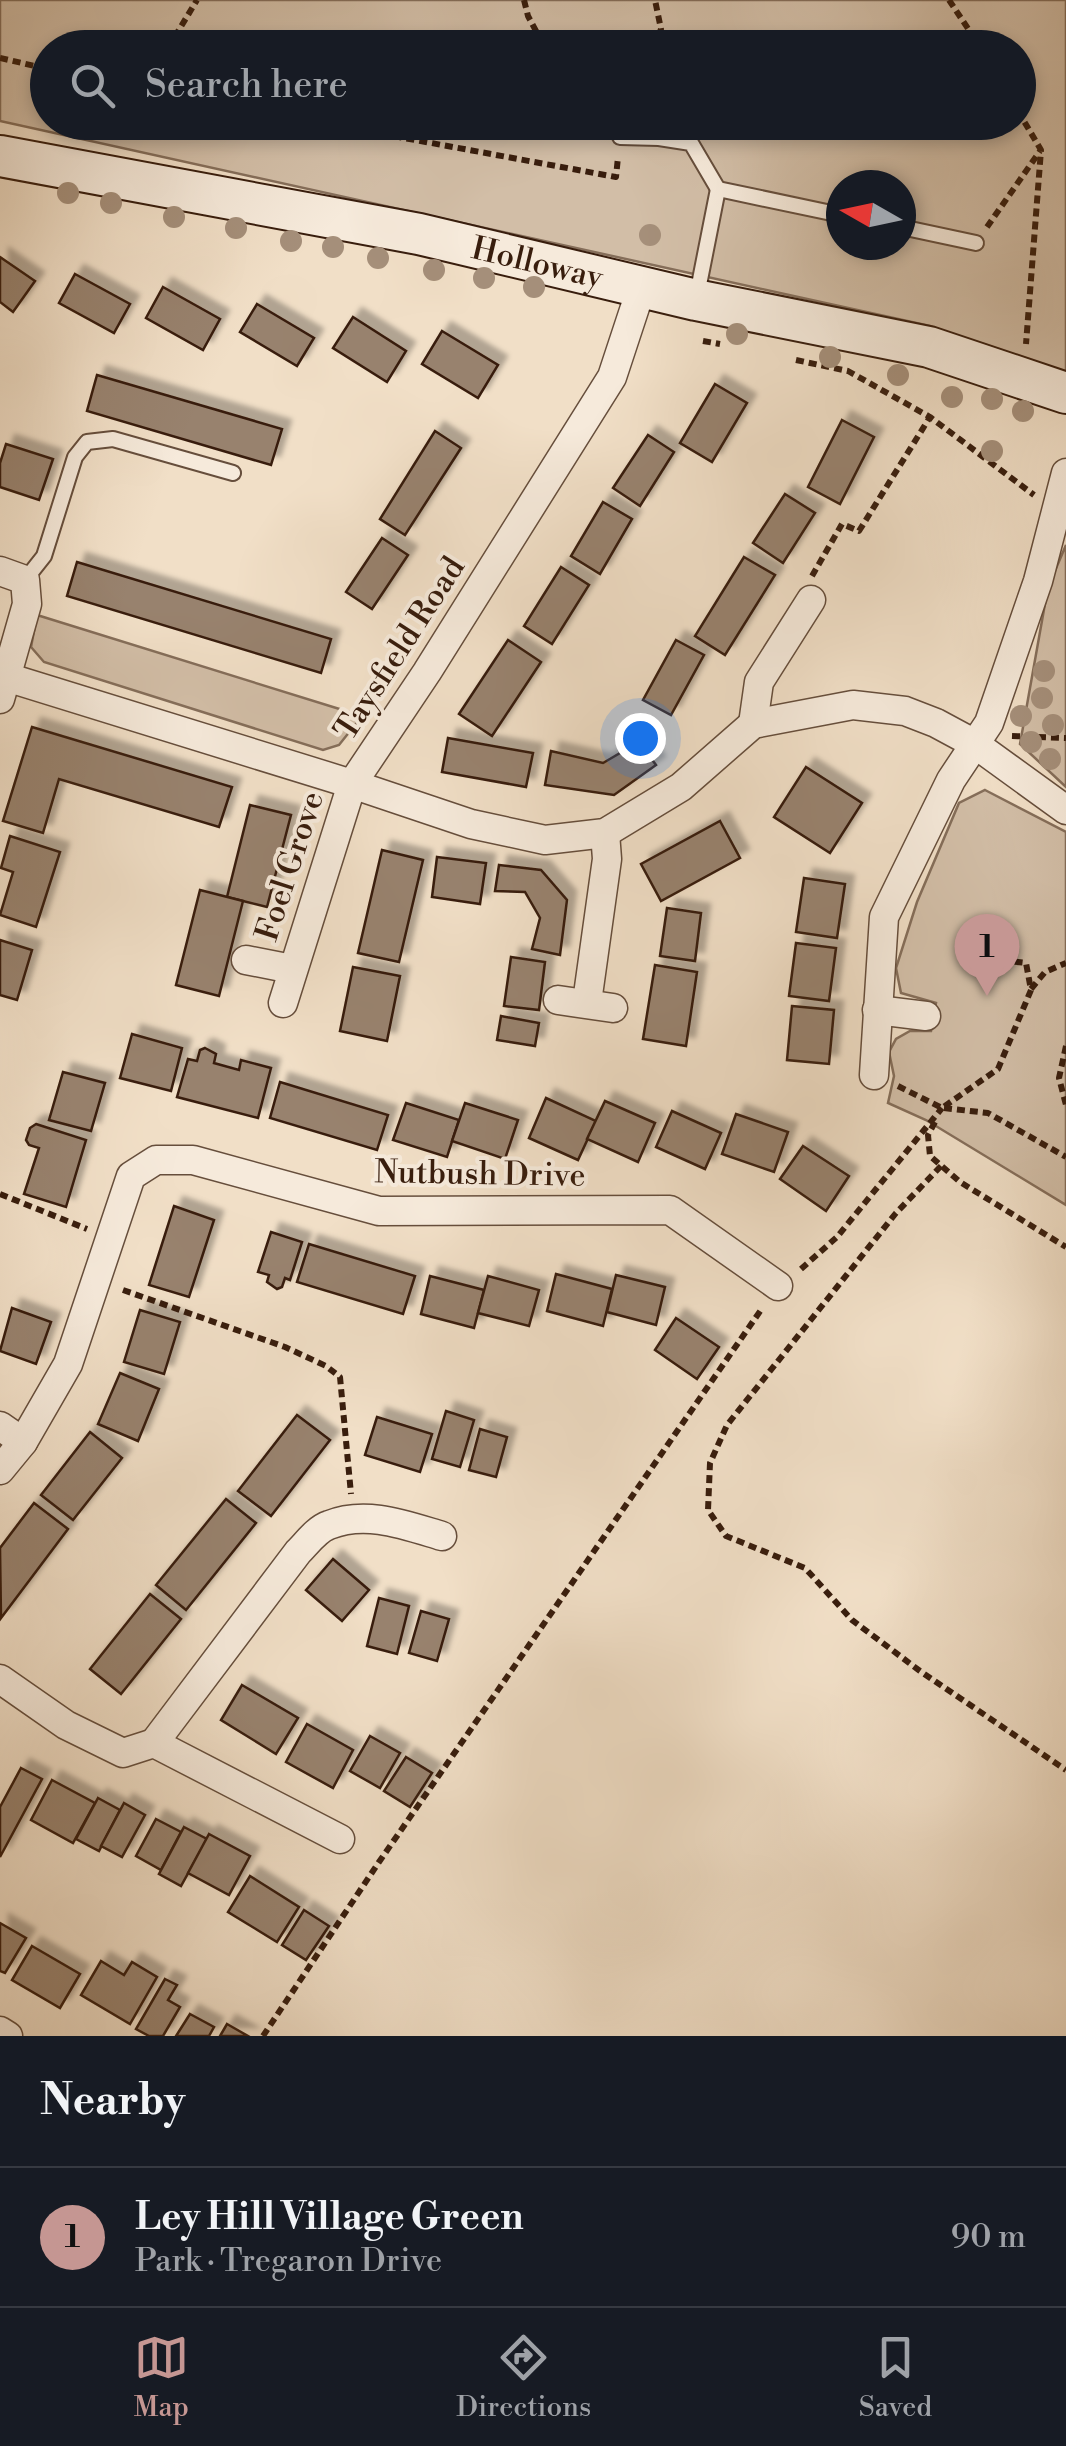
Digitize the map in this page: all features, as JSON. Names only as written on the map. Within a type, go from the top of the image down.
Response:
[{"type":"street","name":"Holloway","points":[[0,156],[366,223],[696,300],[929,347],[1066,393]]},
{"type":"street","name":"Taysfield Road","points":[[12,576],[26,604],[2,684],[352,784],[612,378],[642,286]]},
{"type":"street","points":[[874,1075],[884,917],[951,780],[982,734],[1038,581],[1066,473]]},
{"type":"street","points":[[752,724],[759,682],[811,600]]},
{"type":"street","points":[[352,784],[472,824],[545,840],[605,833],[681,787],[752,724],[853,706],[905,711],[982,734],[1066,810]]},
{"type":"street","name":"Foel Grove","points":[[283,1003],[352,784]]},
{"type":"street","points":[[558,1000],[600,1005],[608,859],[605,833]]},
{"type":"street","name":"Foel Grove","points":[[246,960],[292,969]]},
{"type":"street","points":[[878,1010],[926,1016]]},
{"type":"street","name":"Nutbush Drive","points":[[0,1470],[11,1434],[68,1364],[131,1176],[156,1160],[193,1160],[379,1211],[670,1210],[778,1286]]},
{"type":"street","points":[[0,1679],[66,1725],[123,1753],[154,1743],[298,1552],[326,1525],[386,1520],[442,1536]]},
{"type":"street","points":[[154,1743],[340,1839]]},
{"type":"street","points":[[0,2031],[8,2036]]},
{"type":"lane","points":[[670,140],[691,144],[718,189],[696,300]]},
{"type":"lane","points":[[718,189],[826,212]]},
{"type":"lane","points":[[916,230],[976,243]]},
{"type":"lane","points":[[12,576],[44,556],[74,457],[87,442],[114,439],[233,473]]},
{"type":"path","points":[[179,30],[197,0]]},
{"type":"path","points":[[524,0],[535,30]]},
{"type":"path","points":[[654,0],[661,30]]},
{"type":"path","points":[[949,0],[969,30]]},
{"type":"path","points":[[0,58],[30,65]]},
{"type":"path","points":[[416,140],[616,177],[620,140]]},
{"type":"path","points":[[1024,379],[1040,150],[1034,140]]},
{"type":"path","points":[[976,243],[1040,150]]},
{"type":"path","points":[[784,357],[848,371],[930,417],[1020,487],[1057,507]]},
{"type":"path","points":[[811,600],[807,584],[842,524],[858,532],[930,417]]},
{"type":"path","points":[[982,734],[1066,738]]},
{"type":"path","points":[[991,958],[1026,964],[1031,990]]},
{"type":"path","points":[[263,2036],[778,1286],[791,1285],[805,1262],[825,1251],[942,1108],[998,1069],[1031,990],[1045,972],[1066,963]]},
{"type":"path","points":[[1066,1046],[1059,1078],[1066,1105]]},
{"type":"path","points":[[874,1075],[942,1108],[988,1113],[1066,1157]]},
{"type":"path","points":[[942,1108],[928,1135],[930,1156],[960,1182],[1066,1247]]},
{"type":"path","points":[[942,1166],[896,1213],[727,1425],[710,1462],[708,1510],[726,1536],[806,1568],[852,1620],[1066,1770]]},
{"type":"path","points":[[0,1194],[110,1239]]},
{"type":"path","points":[[98,1281],[284,1347],[326,1366],[340,1377],[353,1520]]},
{"type":"shaded area","points":[[0,0],[1066,0],[1066,376],[930,326],[86,140],[1036,140],[1036,30],[30,30],[30,128],[0,121]]},
{"type":"shaded area","points":[[1066,545],[1066,787],[1020,744],[1048,587]]},
{"type":"shaded area","points":[[37,615],[362,716],[339,745],[323,750],[44,662],[31,647]]},
{"type":"shaded area","points":[[985,790],[1066,832],[1066,1205],[926,1120],[888,1103],[894,1076],[889,1052],[896,1039],[910,1031],[931,1031],[936,1003],[901,993],[896,968],[917,902],[959,803]]},
{"type":"building","points":[[0,257],[35,281],[13,312],[0,302]]},
{"type":"building","points":[[75,274],[130,304],[114,333],[59,303]]},
{"type":"building","points":[[163,287],[220,319],[203,350],[146,318]]},
{"type":"building","points":[[257,304],[314,338],[297,366],[240,332]]},
{"type":"building","points":[[353,317],[406,351],[387,382],[333,348]]},
{"type":"building","points":[[442,331],[498,365],[478,398],[422,364]]},
{"type":"building","points":[[97,375],[282,429],[271,465],[87,411]]},
{"type":"building","points":[[715,384],[747,403],[712,462],[680,443]]},
{"type":"building","points":[[842,420],[874,437],[840,504],[808,487]]},
{"type":"building","points":[[435,431],[461,448],[405,535],[380,519]]},
{"type":"building","points":[[648,435],[674,452],[640,506],[613,488]]},
{"type":"building","points":[[6,444],[53,459],[39,500],[0,487],[0,463]]},
{"type":"building","points":[[785,494],[815,513],[783,563],[753,543]]},
{"type":"building","points":[[603,502],[632,519],[600,574],[571,556]]},
{"type":"building","points":[[382,538],[408,555],[372,609],[346,592]]},
{"type":"building","points":[[744,557],[775,575],[725,655],[695,636]]},
{"type":"building","points":[[77,562],[331,639],[321,673],[67,596]]},
{"type":"building","points":[[561,567],[589,585],[552,644],[524,626]]},
{"type":"building","points":[[508,640],[541,662],[492,736],[459,714]]},
{"type":"building","points":[[676,640],[704,655],[671,715],[643,700]]},
{"type":"building","points":[[32,727],[232,787],[219,827],[59,779],[43,833],[3,821]]},
{"type":"building","points":[[448,738],[533,753],[526,787],[442,772]]},
{"type":"building","points":[[639,742],[656,765],[614,795],[545,785],[551,751],[603,763]]},
{"type":"building","points":[[806,767],[862,803],[830,853],[774,817]]},
{"type":"building","points":[[250,805],[291,815],[267,907],[227,897]]},
{"type":"building","points":[[720,821],[740,858],[661,901],[641,864]]},
{"type":"building","points":[[10,836],[60,852],[36,927],[0,915],[13,872],[1,868]]},
{"type":"building","points":[[382,850],[423,860],[399,962],[358,953]]},
{"type":"building","points":[[437,857],[486,863],[480,904],[432,897]]},
{"type":"building","points":[[499,865],[541,870],[567,900],[560,955],[532,949],[540,918],[525,892],[495,891]]},
{"type":"building","points":[[804,878],[845,884],[837,938],[796,932]]},
{"type":"building","points":[[200,890],[243,901],[219,996],[176,985]]},
{"type":"building","points":[[667,908],[701,913],[695,961],[660,956]]},
{"type":"building","points":[[0,940],[32,950],[17,1000],[0,995]]},
{"type":"building","points":[[796,943],[836,948],[829,1001],[789,996]]},
{"type":"building","points":[[511,957],[545,962],[539,1010],[504,1006]]},
{"type":"building","points":[[655,965],[697,972],[686,1046],[643,1039]]},
{"type":"building","points":[[353,967],[400,976],[387,1041],[340,1031]]},
{"type":"building","points":[[792,1006],[834,1010],[829,1064],[787,1060]]},
{"type":"building","points":[[501,1016],[539,1023],[535,1046],[497,1040]]},
{"type":"building","points":[[132,1034],[182,1048],[171,1091],[120,1078]]},
{"type":"building","points":[[205,1048],[216,1054],[214,1063],[239,1070],[241,1060],[271,1068],[258,1118],[177,1097],[188,1059],[197,1061],[200,1050]]},
{"type":"building","points":[[63,1072],[105,1083],[91,1131],[49,1120]]},
{"type":"building","points":[[280,1082],[388,1115],[377,1150],[270,1118]]},
{"type":"building","points":[[546,1098],[596,1121],[578,1160],[529,1138]]},
{"type":"building","points":[[605,1101],[655,1123],[638,1162],[587,1139]]},
{"type":"building","points":[[406,1103],[459,1120],[447,1157],[393,1140]]},
{"type":"building","points":[[465,1103],[518,1120],[505,1159],[452,1141]]},
{"type":"building","points":[[672,1111],[721,1133],[705,1169],[656,1147]]},
{"type":"building","points":[[736,1114],[788,1132],[774,1172],[722,1154]]},
{"type":"building","points":[[36,1124],[86,1140],[66,1207],[24,1194],[39,1148],[26,1140]]},
{"type":"building","points":[[803,1146],[849,1176],[826,1211],[780,1179]]},
{"type":"building","points":[[174,1206],[214,1220],[189,1297],[149,1285]]},
{"type":"building","points":[[271,1232],[302,1242],[290,1280],[285,1278],[277,1289],[267,1282],[269,1275],[258,1272]]},
{"type":"building","points":[[309,1244],[415,1276],[403,1314],[297,1282]]},
{"type":"building","points":[[556,1274],[612,1289],[603,1326],[547,1311]]},
{"type":"building","points":[[616,1275],[665,1287],[656,1325],[607,1312]]},
{"type":"building","points":[[430,1276],[484,1290],[474,1328],[421,1314]]},
{"type":"building","points":[[488,1276],[539,1290],[529,1326],[478,1313]]},
{"type":"building","points":[[12,1308],[51,1322],[36,1364],[0,1351]]},
{"type":"building","points":[[140,1310],[180,1322],[164,1374],[124,1362]]},
{"type":"building","points":[[676,1318],[719,1347],[697,1379],[655,1350]]},
{"type":"building","points":[[120,1373],[159,1389],[138,1441],[98,1424]]},
{"type":"building","points":[[446,1411],[474,1420],[460,1467],[432,1459]]},
{"type":"building","points":[[297,1415],[330,1440],[271,1516],[238,1491]]},
{"type":"building","points":[[377,1417],[432,1434],[420,1472],[365,1455]]},
{"type":"building","points":[[480,1429],[507,1437],[496,1477],[469,1470]]},
{"type":"building","points":[[90,1432],[122,1458],[73,1520],[41,1495]]},
{"type":"building","points":[[226,1499],[256,1523],[186,1610],[156,1585]]},
{"type":"building","points":[[34,1503],[68,1529],[1,1618],[0,1548]]},
{"type":"building","points":[[333,1559],[369,1590],[342,1621],[306,1590]]},
{"type":"building","points":[[150,1594],[181,1619],[121,1694],[90,1669]]},
{"type":"building","points":[[379,1598],[409,1606],[397,1654],[367,1646]]},
{"type":"building","points":[[421,1611],[449,1619],[437,1661],[409,1653]]},
{"type":"building","points":[[242,1685],[298,1718],[276,1754],[221,1720]]},
{"type":"building","points":[[307,1724],[353,1750],[333,1788],[286,1762]]},
{"type":"building","points":[[370,1736],[400,1753],[380,1788],[350,1771]]},
{"type":"building","points":[[406,1757],[432,1773],[410,1807],[384,1791]]},
{"type":"building","points":[[21,1768],[42,1779],[0,1857],[0,1807]]},
{"type":"building","points":[[52,1780],[95,1803],[73,1843],[31,1820]]},
{"type":"building","points":[[98,1798],[120,1810],[99,1851],[76,1839]]},
{"type":"building","points":[[124,1803],[145,1815],[122,1857],[101,1846]]},
{"type":"building","points":[[156,1819],[181,1832],[161,1870],[136,1856]]},
{"type":"building","points":[[184,1827],[207,1839],[181,1886],[159,1874]]},
{"type":"building","points":[[209,1834],[250,1856],[229,1895],[188,1873]]},
{"type":"building","points":[[250,1876],[299,1907],[277,1942],[228,1912]]},
{"type":"building","points":[[304,1910],[329,1926],[306,1960],[282,1945]]},
{"type":"building","points":[[0,1923],[26,1938],[5,1973],[0,1971]]},
{"type":"building","points":[[32,1946],[80,1974],[60,2008],[12,1980]]},
{"type":"building","points":[[101,1961],[124,1975],[132,1962],[157,1977],[130,2024],[81,1995]]},
{"type":"building","points":[[165,1979],[177,1985],[168,2000],[180,2007],[163,2036],[149,2036],[136,2029]]},
{"type":"building","points":[[190,2014],[214,2027],[209,2036],[176,2036]]},
{"type":"building","points":[[227,2024],[248,2036],[220,2036]]},
{"type":"place","name":"Ley Hill Village Green","points":[[987,996]]}]
